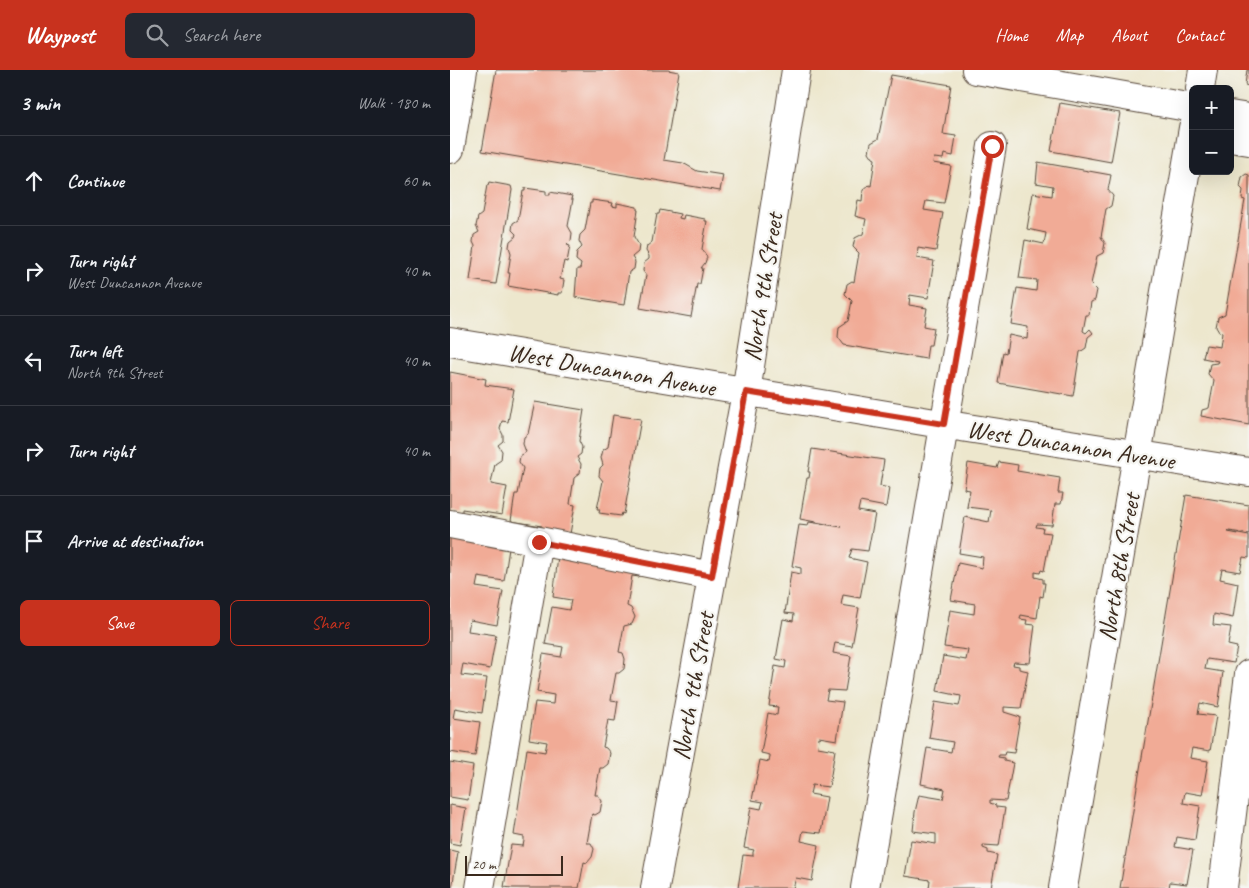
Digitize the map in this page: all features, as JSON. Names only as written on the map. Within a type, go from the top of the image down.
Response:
[{"type":"street","points":[[450,149],[464,70]]},
{"type":"street","name":"North 9th Street","points":[[655,888],[746,392],[796,70]]},
{"type":"street","points":[[976,70],[1189,124]]},
{"type":"street","points":[[1201,85],[1203,70]]},
{"type":"street","points":[[1234,116],[1249,118]]},
{"type":"street","name":"North 8th Street","points":[[1063,888],[1192,130]]},
{"type":"street","points":[[1234,139],[1249,141]]},
{"type":"street","points":[[865,888],[992,146]]},
{"type":"street","name":"West Duncannon Avenue","points":[[450,342],[746,392],[1249,472]]},
{"type":"street","points":[[450,524],[712,576]]},
{"type":"street","points":[[480,888],[539,542]]},
{"type":"street","points":[[1223,888],[1249,674]]},
{"type":"building","points":[[496,70],[668,70],[679,72],[664,160],[683,163],[697,171],[723,175],[720,191],[482,151]]},
{"type":"building","points":[[1247,70],[1249,70],[1249,86],[1245,85]]},
{"type":"building","points":[[891,75],[951,85],[943,134],[956,136],[953,156],[944,154],[943,159],[934,158],[933,163],[951,166],[944,203],[926,201],[924,210],[943,213],[936,251],[918,248],[917,258],[934,261],[928,298],[910,295],[909,305],[927,308],[924,326],[934,328],[931,345],[928,345],[926,359],[844,345],[838,337],[839,327],[848,321],[852,301],[845,294],[847,284],[852,281],[854,282],[859,253],[853,247],[854,242],[855,238],[863,234],[866,219],[855,216],[858,200],[862,201],[863,190],[869,185],[871,186],[875,159],[869,152],[871,143],[878,139]]},
{"type":"building","points":[[1060,103],[1120,113],[1111,162],[1051,151]]},
{"type":"building","points":[[1038,162],[1111,175],[1108,190],[1113,196],[1111,206],[1106,209],[1101,237],[1105,243],[1103,253],[1097,256],[1091,284],[1097,290],[1095,300],[1091,302],[1089,315],[1086,315],[1083,331],[1086,333],[1090,329],[1093,333],[1088,337],[1086,348],[1080,352],[1073,396],[998,383],[1003,352],[1006,353],[1009,335],[1027,339],[1028,327],[1011,324],[1017,288],[1036,291],[1037,280],[1019,278],[1025,240],[1044,244],[1046,233],[1027,229],[1033,193],[1052,196],[1053,186],[1036,183]]},
{"type":"building","points":[[1246,174],[1249,175],[1249,425],[1201,416],[1202,410],[1209,408],[1214,381],[1208,374],[1210,364],[1217,363],[1218,361],[1203,358],[1206,345],[1220,347],[1222,333],[1216,327],[1218,317],[1225,314],[1245,200],[1242,199],[1243,190],[1240,187],[1242,177]]},
{"type":"building","points":[[489,182],[511,186],[512,190],[496,284],[470,280],[475,246],[473,242],[474,235],[479,232],[476,226],[478,217],[482,214]]},
{"type":"building","points":[[525,188],[546,191],[546,195],[550,195],[550,192],[572,196],[571,199],[573,199],[568,226],[572,233],[571,241],[567,245],[570,246],[567,262],[564,261],[560,279],[564,280],[562,293],[558,293],[558,295],[508,286],[511,253],[509,247],[510,241],[516,234],[512,230],[513,223],[518,220]]},
{"type":"building","points":[[592,200],[613,203],[612,206],[617,207],[617,203],[637,207],[638,210],[634,237],[639,245],[638,252],[632,257],[635,262],[634,269],[629,272],[624,305],[575,297],[577,269],[580,269],[581,264],[576,260],[577,252],[582,247],[579,241],[580,235],[585,230]]},
{"type":"building","points":[[660,210],[680,214],[679,218],[683,219],[684,215],[707,221],[702,249],[707,257],[701,268],[703,268],[700,284],[697,284],[691,317],[640,308],[646,275],[643,271],[644,263],[649,259],[646,251],[647,246],[652,242],[657,214],[659,214]]},
{"type":"building","points":[[450,372],[486,379],[485,385],[514,389],[508,422],[502,421],[500,429],[503,435],[503,441],[498,445],[502,451],[501,460],[495,464],[491,484],[507,487],[502,515],[462,509],[462,513],[450,510]]},
{"type":"building","points":[[535,402],[584,410],[579,441],[582,447],[581,454],[577,457],[581,464],[580,473],[574,478],[570,504],[575,505],[570,534],[542,529],[542,526],[511,521],[515,494],[518,494],[523,468],[519,462],[520,456],[526,452],[523,444],[524,437],[528,434]]},
{"type":"building","points":[[613,415],[641,419],[624,514],[622,513],[621,516],[599,513],[600,509],[597,509],[603,481],[599,476],[600,468],[603,465],[601,458],[603,450],[608,447]]},
{"type":"building","points":[[812,449],[884,460],[880,486],[889,488],[886,507],[860,502],[858,511],[875,514],[868,551],[852,549],[849,558],[867,562],[860,598],[843,595],[841,605],[859,608],[852,646],[835,643],[833,653],[851,656],[845,691],[828,690],[826,700],[843,702],[837,740],[819,737],[818,747],[835,750],[829,787],[812,785],[810,794],[827,797],[821,833],[803,831],[801,841],[819,845],[812,881],[796,878],[793,888],[738,888],[743,855],[753,856],[754,850],[744,848],[751,807],[761,809],[763,802],[752,800],[760,760],[769,762],[770,757],[770,755],[761,753],[768,713],[777,715],[778,707],[769,706],[775,666],[785,668],[786,661],[776,659],[783,619],[793,621],[794,614],[785,613],[791,572],[801,574],[801,568],[792,566],[799,525],[808,526],[809,522],[842,527],[800,519],[807,478],[809,478],[810,472],[808,472]]},
{"type":"building","points":[[999,462],[1018,465],[1017,471],[1060,478],[1058,493],[1063,493],[1061,504],[1055,504],[1052,525],[1037,524],[1036,527],[1043,528],[1042,532],[1051,533],[1044,571],[1041,570],[1040,573],[1035,572],[1035,577],[1043,579],[1043,583],[1045,583],[1043,597],[1040,596],[1037,618],[1021,615],[1020,619],[1027,620],[1026,624],[1035,625],[1030,663],[1014,662],[1013,665],[1028,671],[1021,708],[1004,707],[1004,712],[1020,717],[1014,753],[1005,752],[1004,755],[999,755],[998,757],[1013,763],[1006,801],[990,800],[990,803],[996,805],[996,807],[1005,808],[999,846],[983,845],[983,848],[988,850],[988,853],[997,855],[991,888],[929,888],[930,880],[905,876],[911,840],[936,844],[936,834],[913,831],[915,812],[919,795],[943,799],[945,789],[921,784],[927,748],[951,752],[953,742],[929,738],[935,702],[959,706],[961,696],[937,691],[943,656],[966,660],[968,650],[944,647],[950,610],[974,614],[975,604],[951,600],[958,563],[982,568],[983,557],[959,553],[965,517],[989,522],[991,510],[967,507],[970,490],[964,489],[968,463],[997,468]]},
{"type":"building","points":[[1186,495],[1249,505],[1249,534],[1228,532],[1249,536],[1249,558],[1243,557],[1240,572],[1222,569],[1220,579],[1238,583],[1233,618],[1214,614],[1213,625],[1231,627],[1228,645],[1237,647],[1234,663],[1207,659],[1205,669],[1223,672],[1218,707],[1200,703],[1198,714],[1216,716],[1210,751],[1192,748],[1190,758],[1208,761],[1202,795],[1185,792],[1183,803],[1200,806],[1195,840],[1177,837],[1175,847],[1193,850],[1187,884],[1170,882],[1169,888],[1120,888]]},
{"type":"building","points":[[450,531],[510,542],[504,581],[478,577],[476,587],[503,591],[497,625],[470,620],[468,631],[496,635],[490,669],[463,664],[462,669],[461,675],[487,678],[482,713],[455,708],[453,718],[480,722],[475,756],[450,752]]},
{"type":"building","points":[[559,549],[641,563],[639,577],[632,576],[627,606],[631,608],[635,617],[632,624],[624,626],[619,652],[623,653],[625,659],[624,669],[616,673],[611,700],[618,701],[615,721],[608,720],[603,747],[610,753],[608,764],[600,768],[595,795],[598,795],[602,801],[600,812],[595,815],[592,814],[587,843],[591,843],[594,849],[592,857],[587,863],[584,862],[579,888],[504,887],[511,845],[523,846],[524,841],[524,837],[514,835],[527,749],[545,752],[547,742],[529,739],[535,702],[553,704],[554,695],[537,692],[543,654],[561,657],[563,647],[545,644],[552,607],[569,610],[571,600],[553,597]]},
{"type":"building","points":[[450,762],[473,766],[468,800],[450,797]]},
{"type":"building","points":[[450,805],[466,808],[460,845],[450,843]]},
{"type":"building","points":[[450,850],[458,852],[452,888],[450,888]]},
{"type":"route","points":[[539,542],[712,576],[746,392],[944,424],[992,146]]}]
